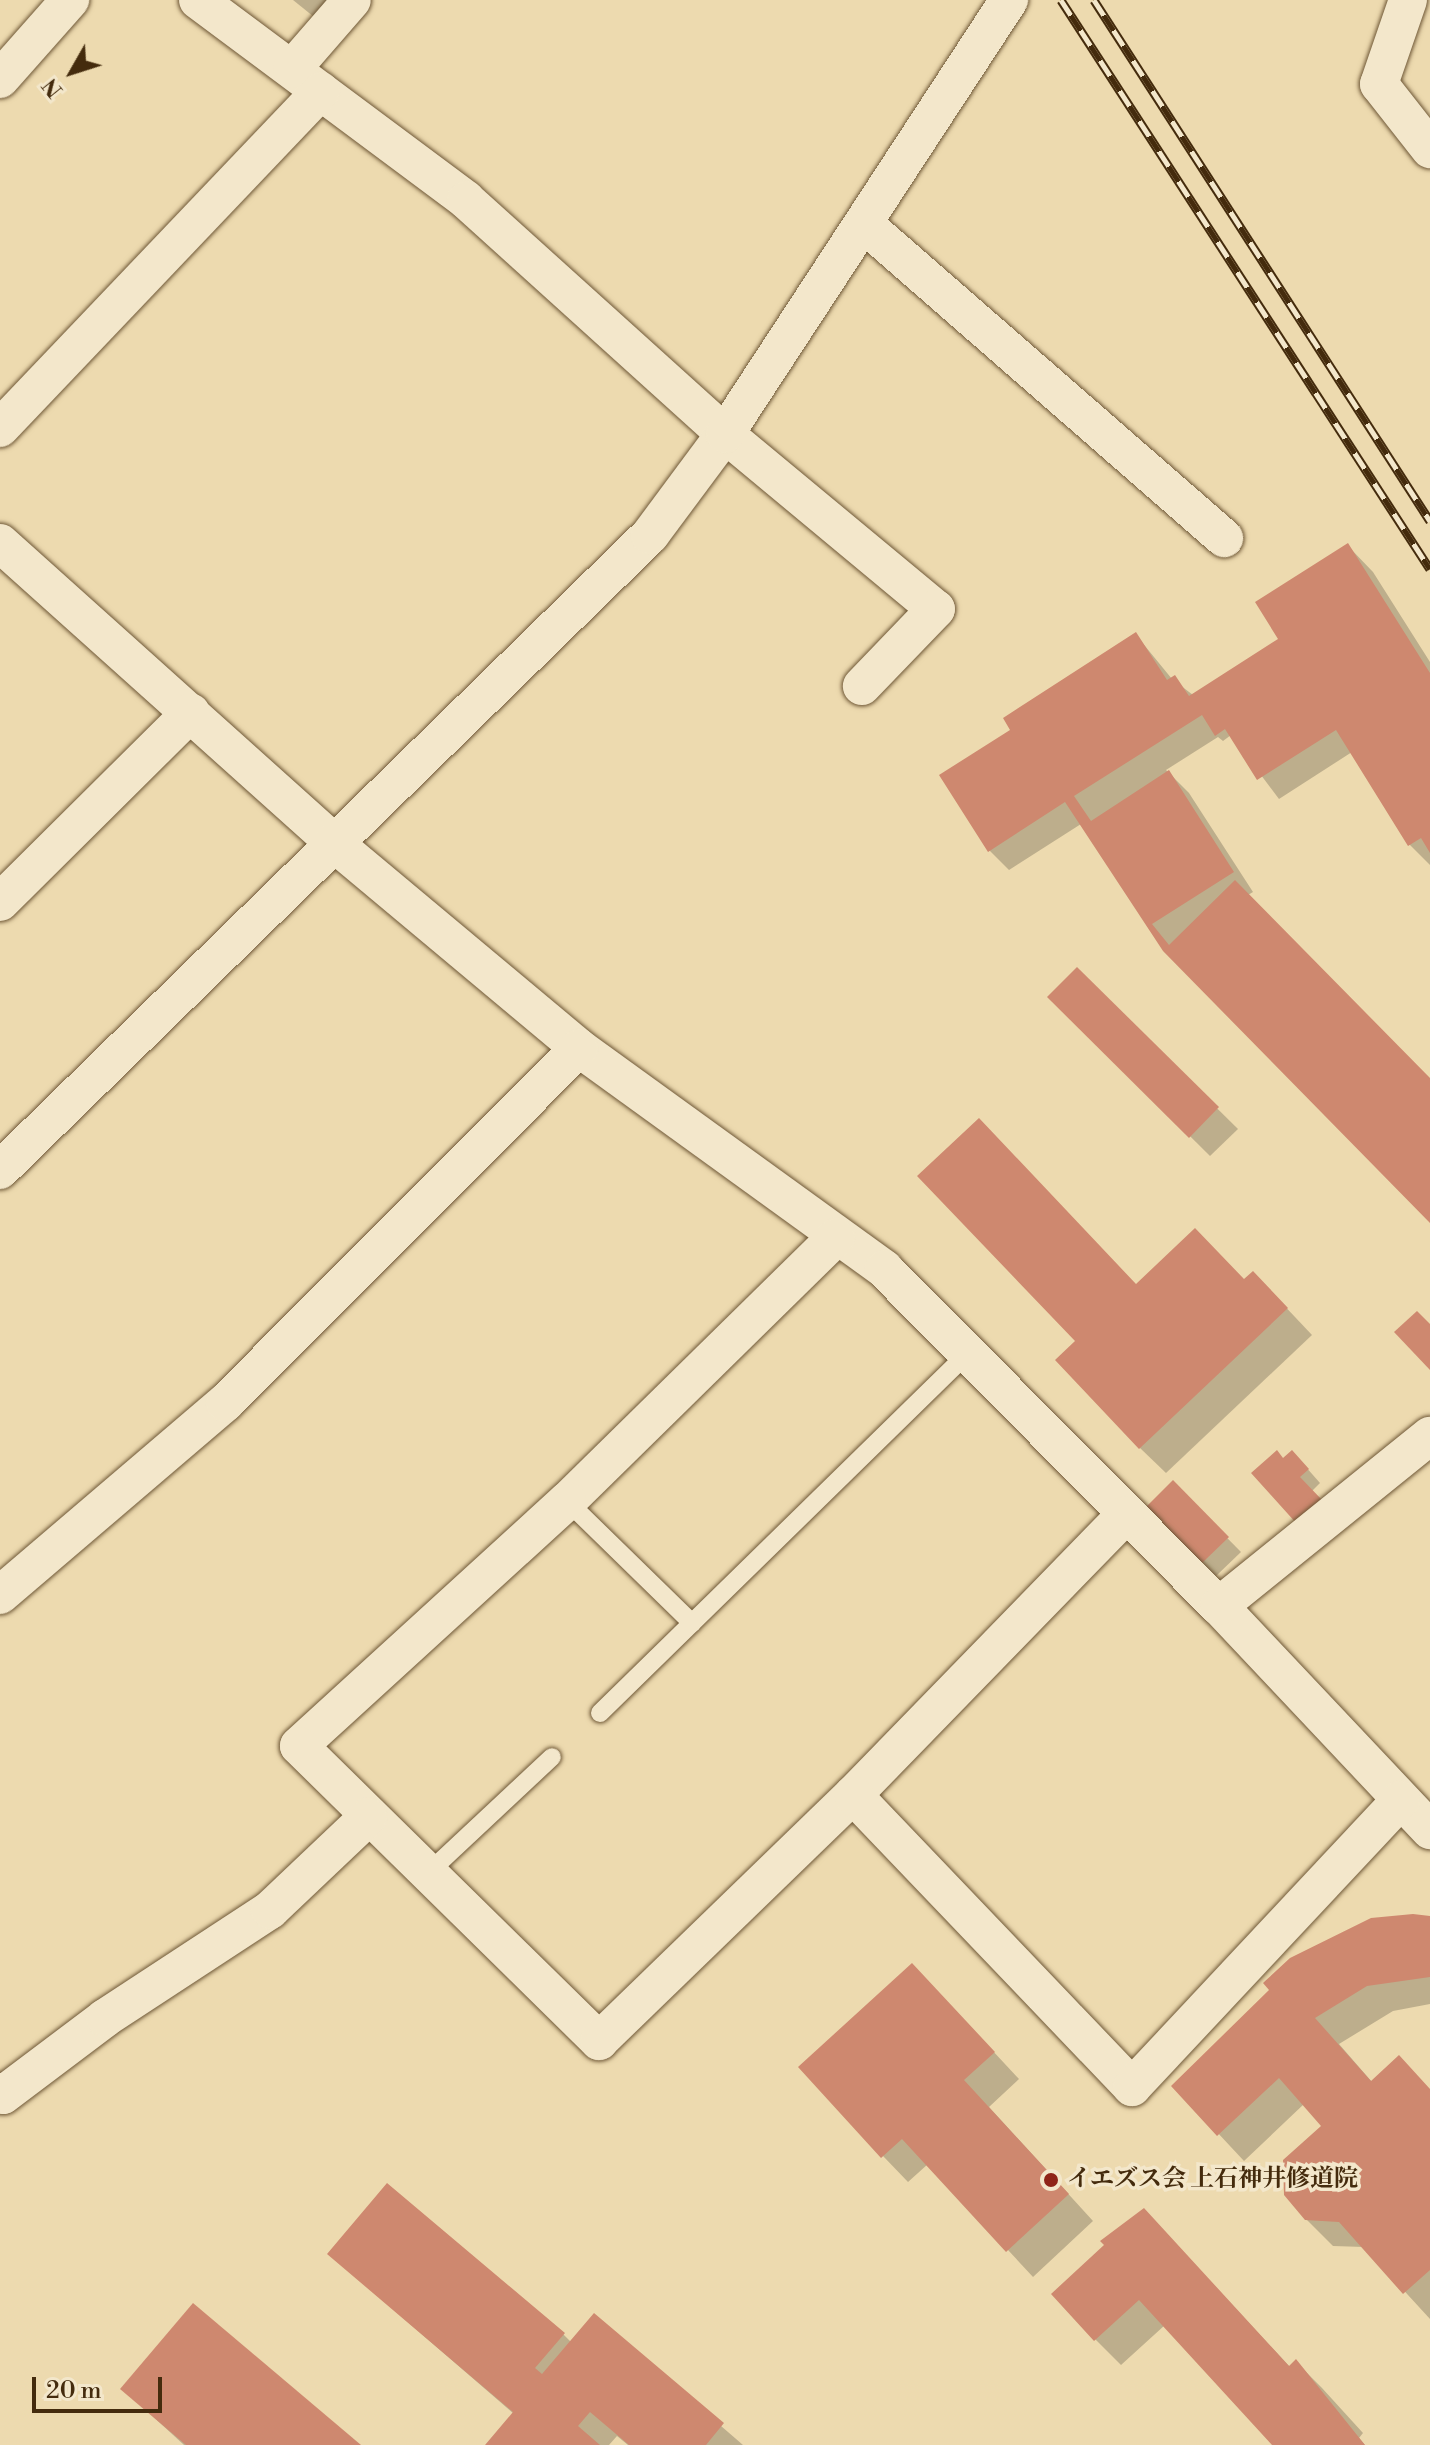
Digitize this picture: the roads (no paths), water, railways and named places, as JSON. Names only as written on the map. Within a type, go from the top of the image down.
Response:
[{"type":"street","points":[[0,79],[70,0]]},
{"type":"street","points":[[198,0],[466,200],[725,434],[936,609],[862,686]]},
{"type":"street","points":[[0,428],[307,80],[352,0]]},
{"type":"street","points":[[0,1170],[650,535],[725,434],[1009,0]]},
{"type":"street","points":[[1408,0],[1379,84],[1430,149]]},
{"type":"street","points":[[864,224],[1224,538]]},
{"type":"street","points":[[6,559],[191,712],[334,843],[579,1048],[884,1269],[1125,1515],[1219,1606],[1430,1830]]},
{"type":"street","points":[[0,902],[191,712]]},
{"type":"street","points":[[0,1595],[225,1403],[579,1048]]},
{"type":"street","points":[[836,1237],[567,1501],[299,1746],[599,2041],[853,1795],[1125,1515]]},
{"type":"street","points":[[1219,1606],[1430,1436]]},
{"type":"street","points":[[853,1795],[1132,2087],[1401,1800]]},
{"type":"street","points":[[0,2092],[3,2095],[105,2018],[270,1910],[368,1817]]},
{"type":"lane","points":[[600,1713],[967,1354]]},
{"type":"lane","points":[[567,1501],[692,1623]]},
{"type":"lane","points":[[427,1874],[552,1757]]},
{"type":"railway","points":[[1061,0],[1430,569]]},
{"type":"railway","points":[[1094,0],[1430,521]]},
{"type":"place","name":"イエズス会 上石神井修道院","points":[[1051,2180]]}]
